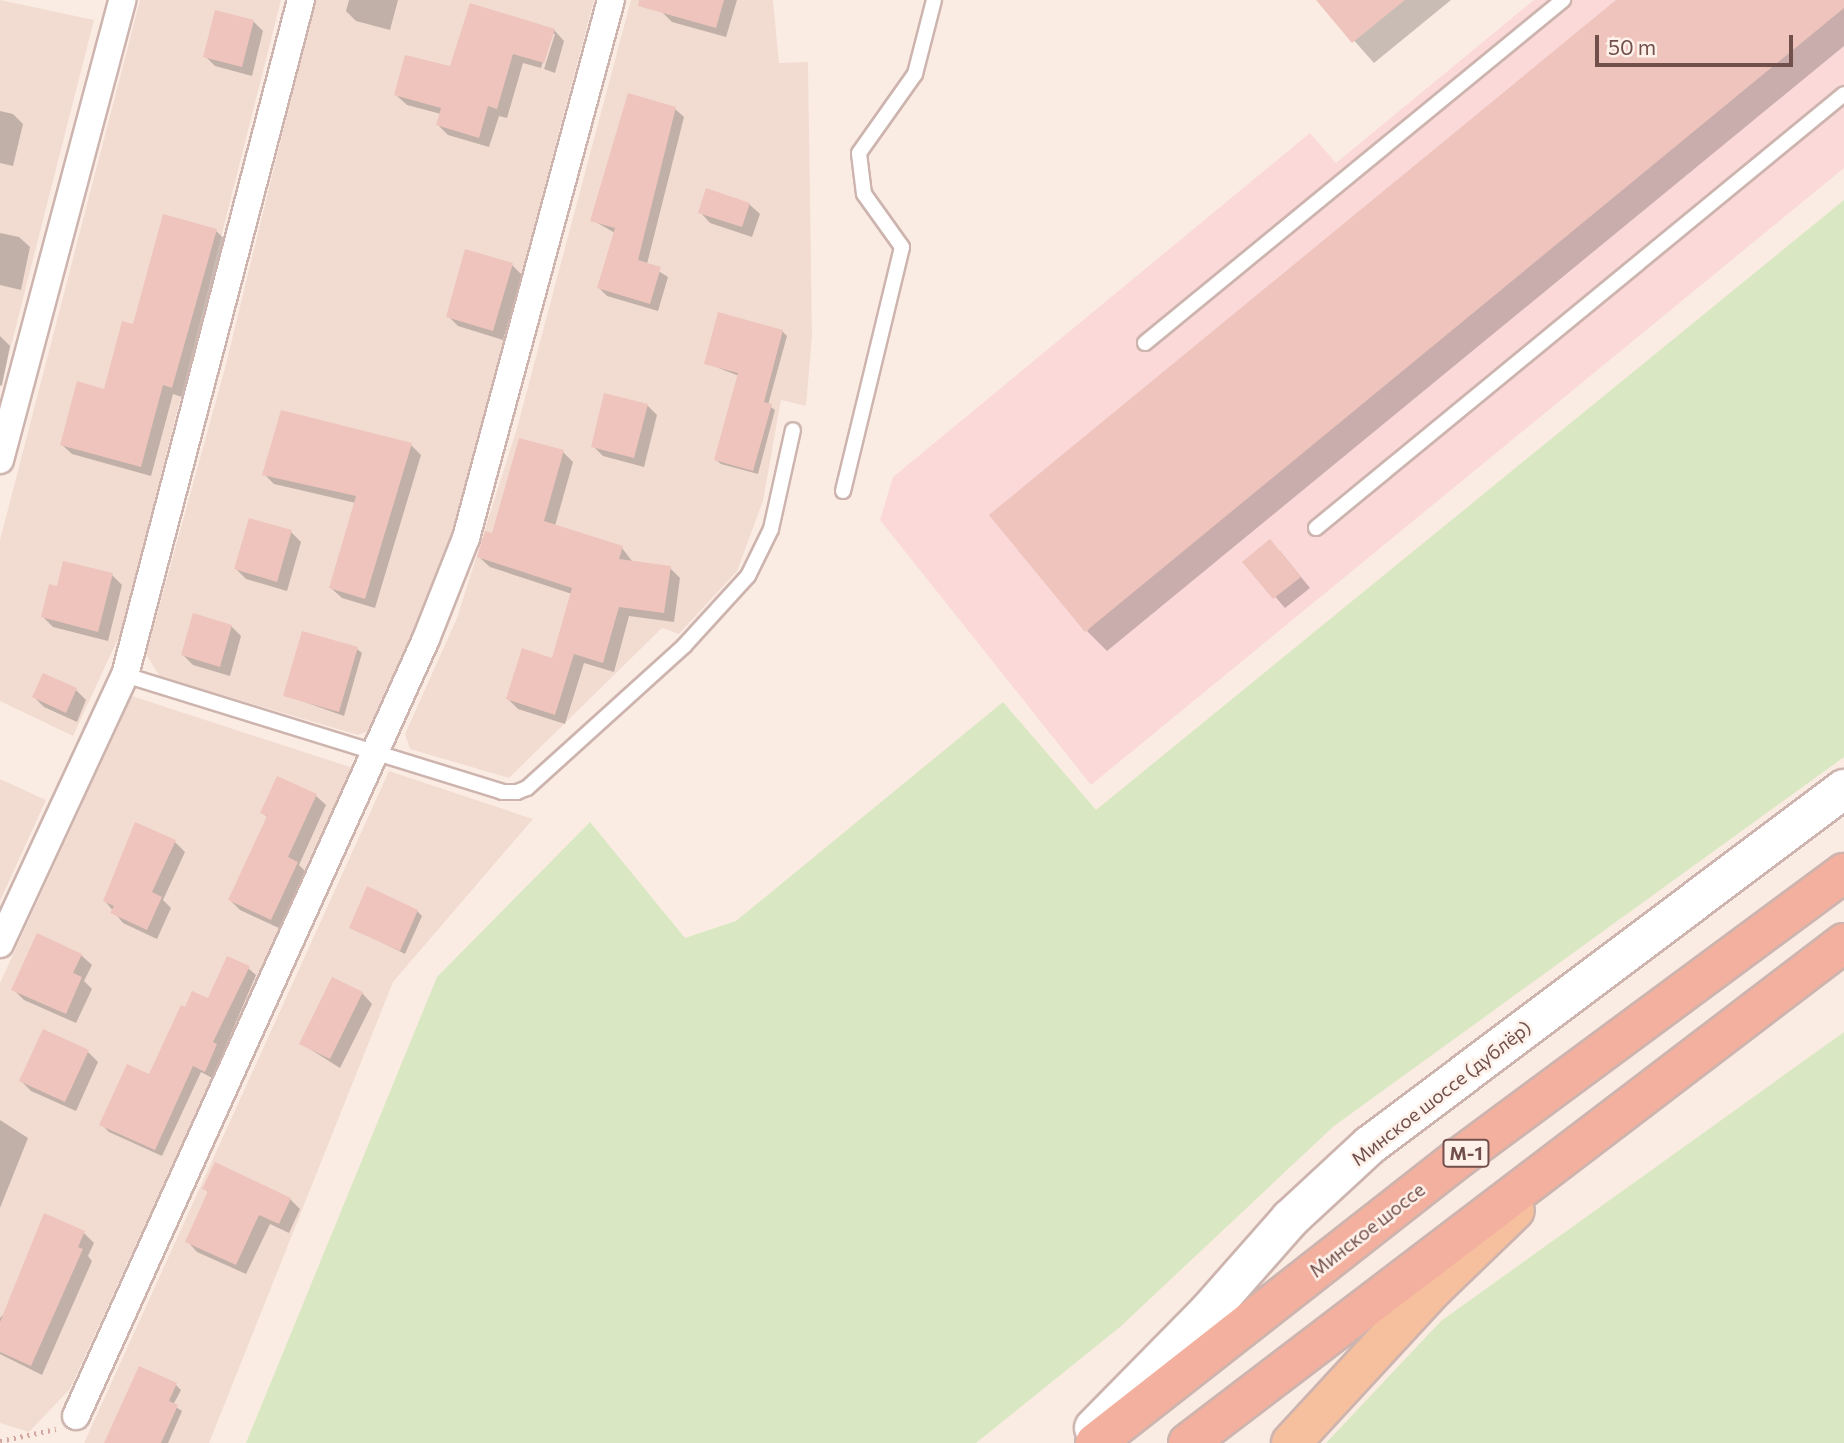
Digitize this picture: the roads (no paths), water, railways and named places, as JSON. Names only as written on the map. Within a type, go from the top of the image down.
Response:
[{"type":"highway","name":"Минское шоссе","points":[[1096,1443],[1460,1157],[1844,873]]},
{"type":"highway","points":[[1188,1443],[1645,1090],[1844,943]]},
{"type":"main road","name":"Минское шоссе (дублёр)","points":[[1079,1443],[1209,1311],[1290,1219],[1370,1145],[1844,789]]},
{"type":"main road","points":[[1291,1443],[1434,1289],[1645,1090]]},
{"type":"street","points":[[0,460],[122,0]]},
{"type":"street","points":[[0,944],[125,675],[301,0]]},
{"type":"street","points":[[76,1416],[375,751],[466,538],[611,0]]},
{"type":"lane","points":[[843,491],[902,247],[864,194],[859,153],[915,74],[934,0]]},
{"type":"lane","points":[[1145,344],[1563,0]]},
{"type":"lane","points":[[1316,528],[1844,94]]},
{"type":"lane","points":[[125,675],[502,792],[527,788],[684,646],[748,576],[771,529],[793,430]]}]
